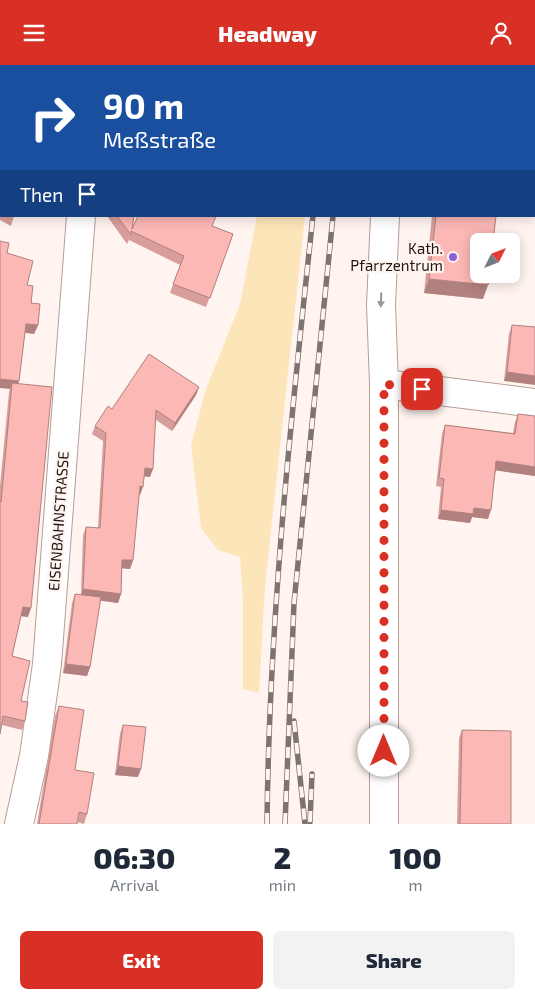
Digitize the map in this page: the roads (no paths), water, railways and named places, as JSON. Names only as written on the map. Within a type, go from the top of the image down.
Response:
[{"type":"street","name":"EISENBAHNSTRASSE","points":[[19,824],[34,756],[48,664],[81,217]]},
{"type":"street","points":[[384,824],[384,384],[381,305],[385,217]]},
{"type":"street","points":[[384,384],[535,403]]},
{"type":"railway","points":[[267,824],[272,672],[282,520],[313,217]]},
{"type":"railway","points":[[285,824],[294,603],[333,217]]},
{"type":"railway","points":[[294,721],[305,824]]},
{"type":"railway","points":[[310,822],[312,774]]},
{"type":"place","name":"Kath. Pfarrzentrum","points":[[453,257]]}]
